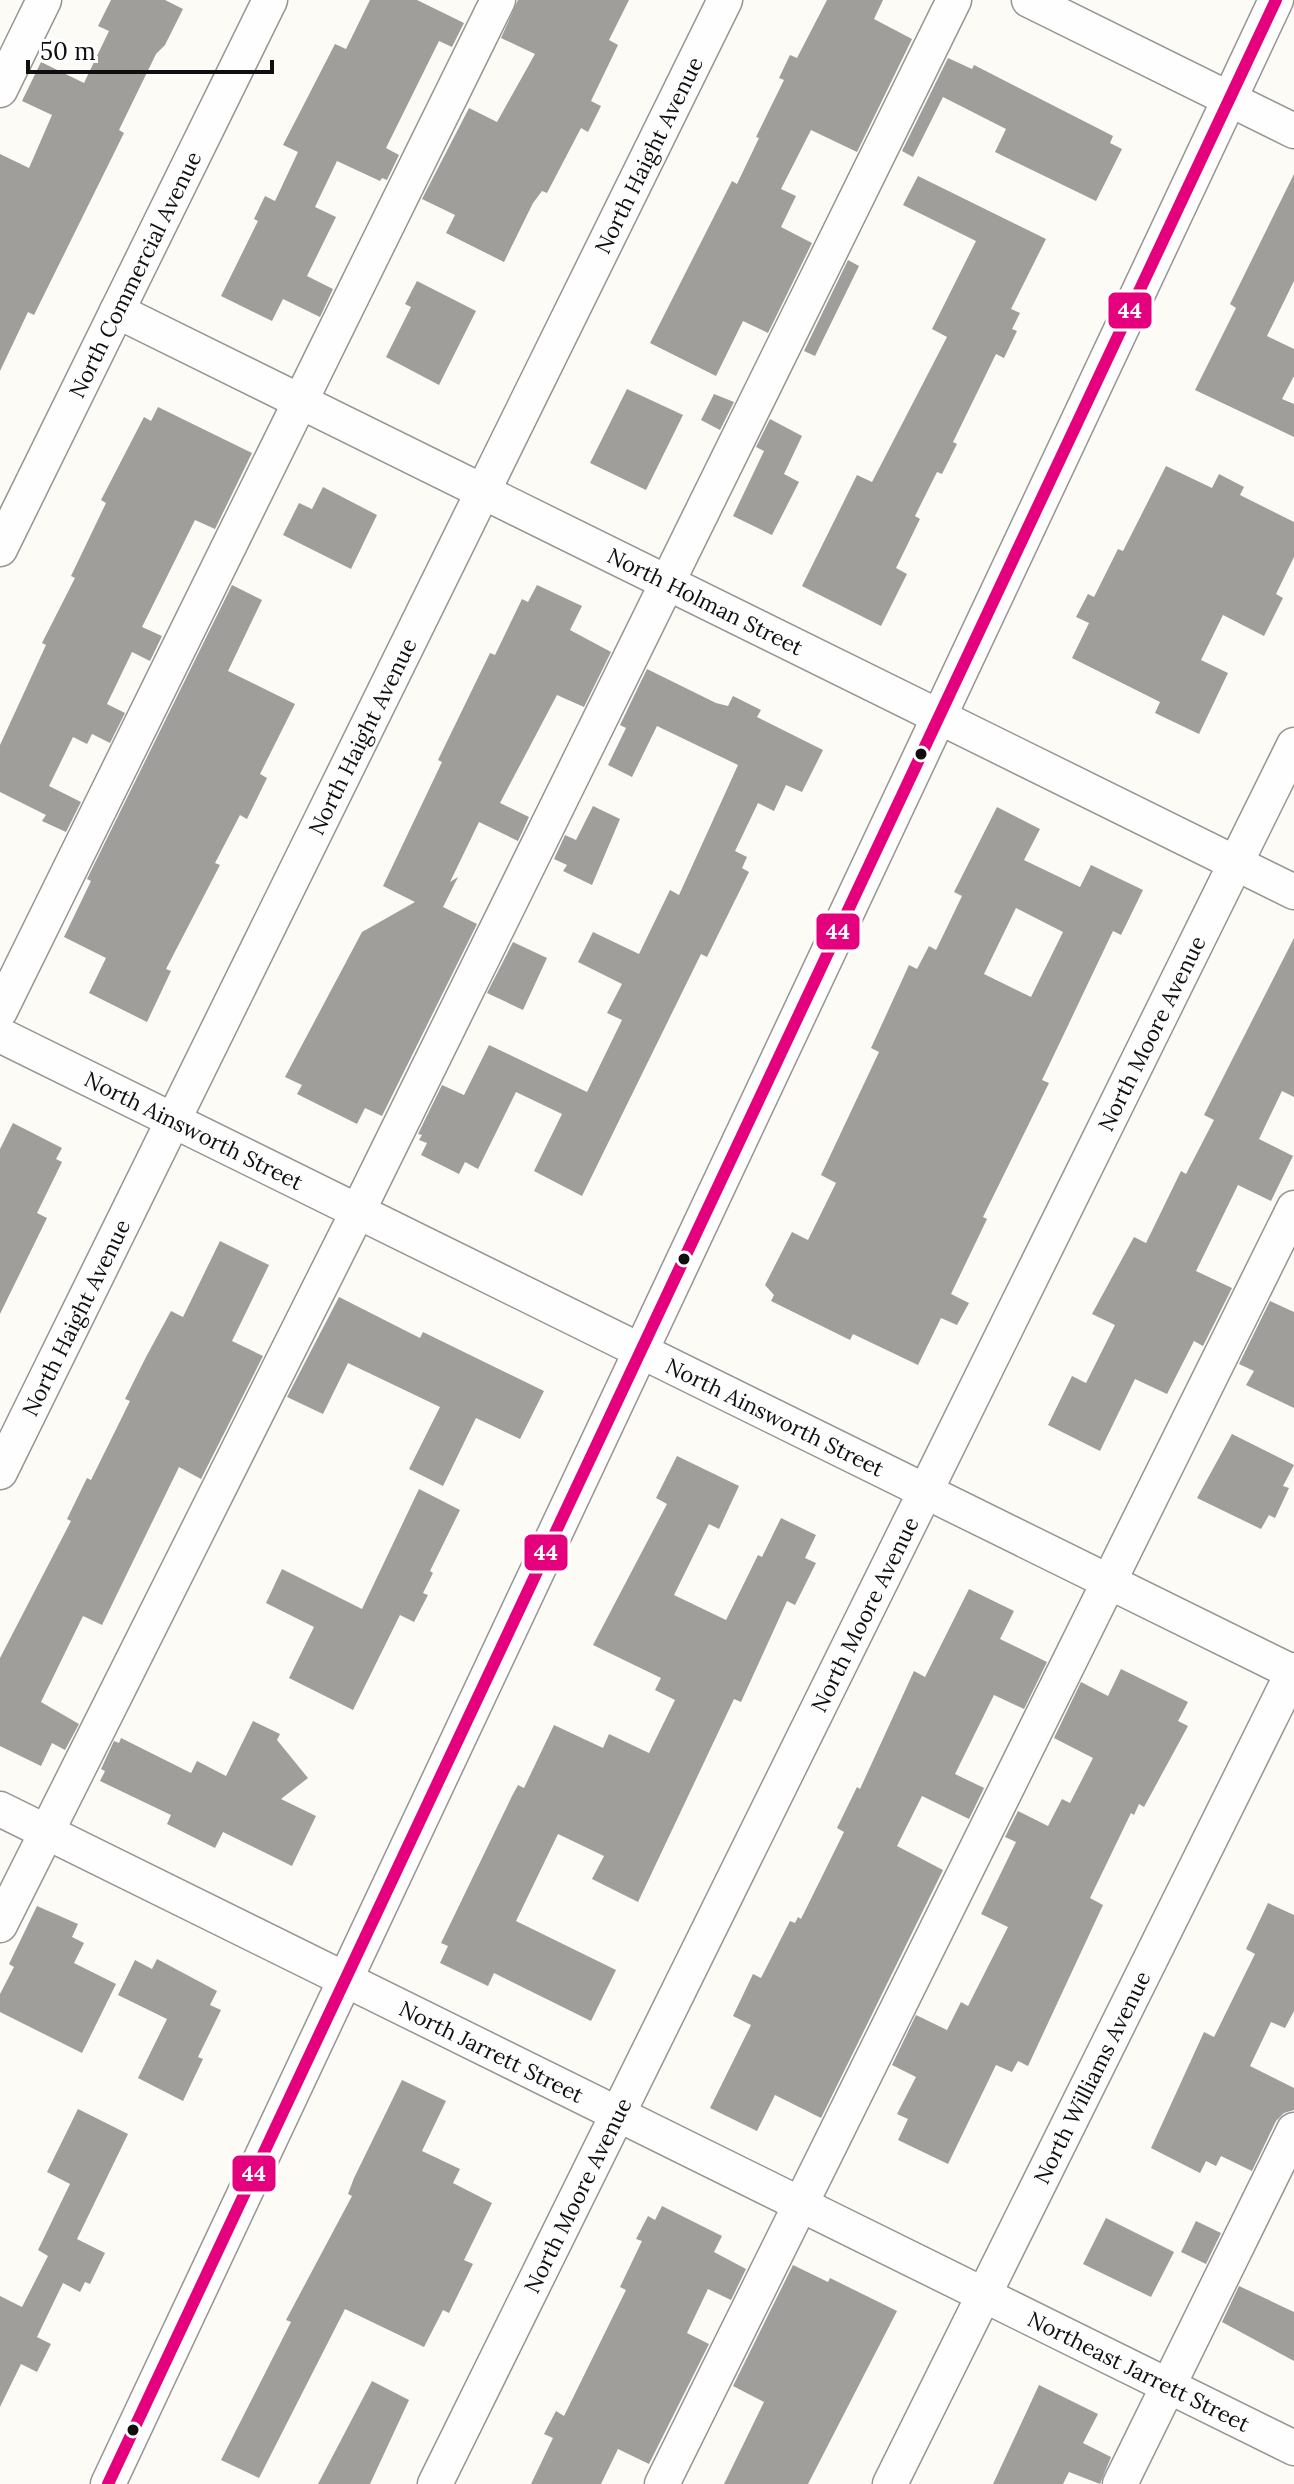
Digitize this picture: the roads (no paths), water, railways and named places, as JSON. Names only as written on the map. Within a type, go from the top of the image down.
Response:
[{"type":"street","points":[[0,90],[44,0]]},
{"type":"street","name":"North Commercial Avenue","points":[[0,549],[270,0]]},
{"type":"street","points":[[0,1011],[498,0]]},
{"type":"street","name":"North Haight Avenue","points":[[0,1472],[725,0]]},
{"type":"street","points":[[0,1925],[358,1211],[954,0]]},
{"type":"street","points":[[1029,0],[1294,131]]},
{"type":"street","points":[[108,2484],[1276,0]]},
{"type":"street","name":"North Holman Street","points":[[117,311],[1294,892]]},
{"type":"street","name":"North Moore Avenue","points":[[435,2484],[1294,745]]},
{"type":"street","name":"North Ainsworth Street","points":[[0,1035],[1294,1672]]},
{"type":"street","points":[[662,2484],[1294,1208]]},
{"type":"street","name":"North Williams Avenue","points":[[890,2484],[1294,1672]]},
{"type":"street","name":"North Jarrett Street","points":[[0,1809],[984,2295]]},
{"type":"street","points":[[1120,2484],[1294,2130]]},
{"type":"street","name":"Northeast Jarrett Street","points":[[984,2295],[1294,2448]]}]
